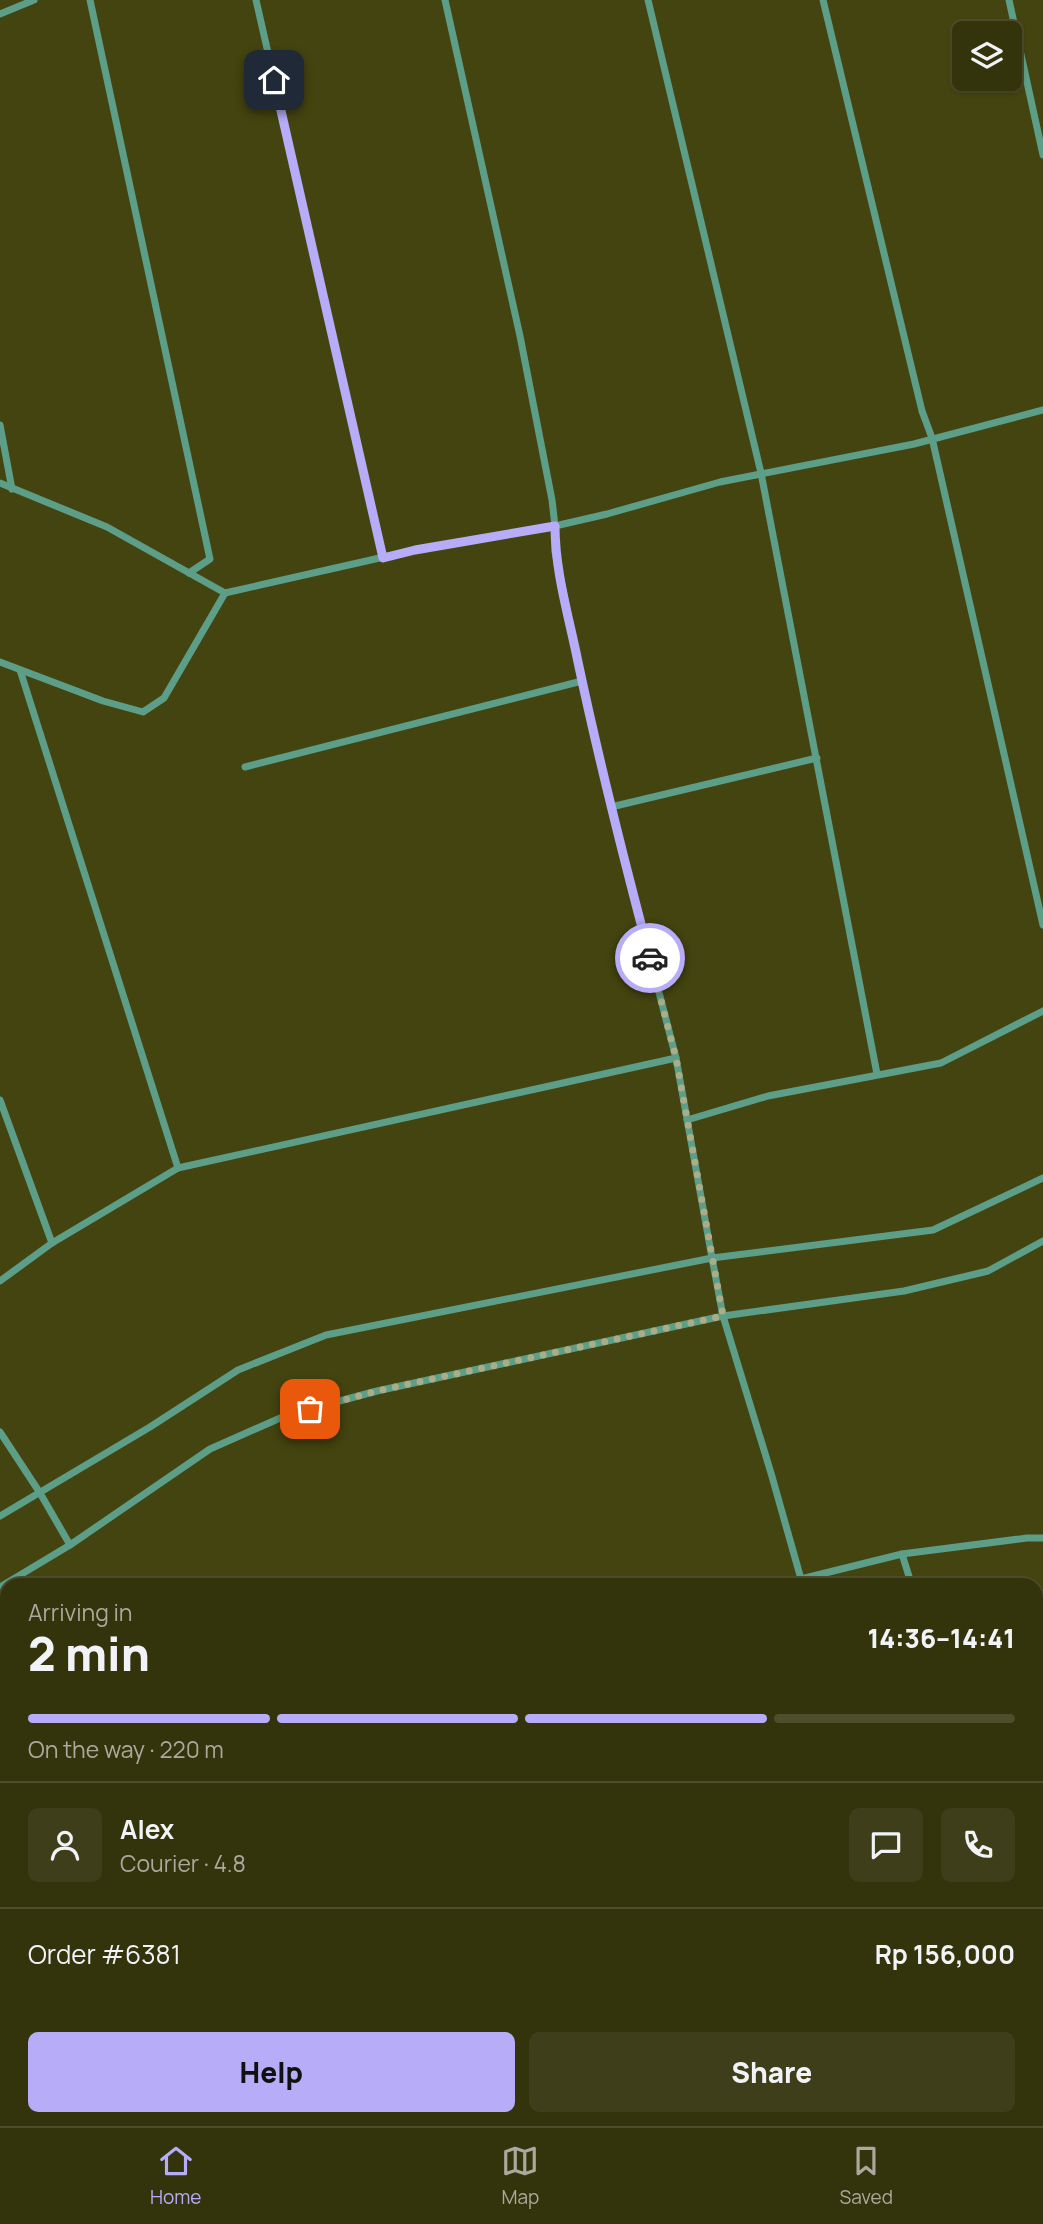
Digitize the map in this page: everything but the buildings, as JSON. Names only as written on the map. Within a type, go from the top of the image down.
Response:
[{"type":"street","points":[[0,14],[34,0]]},
{"type":"street","points":[[90,0],[210,559],[189,573]]},
{"type":"street","points":[[256,0],[383,558]]},
{"type":"street","points":[[445,0],[520,335],[552,500],[555,552],[582,681],[611,807],[676,1058],[723,1316],[772,1473],[801,1578]]},
{"type":"street","points":[[648,0],[761,473],[877,1074]]},
{"type":"street","points":[[823,0],[922,411],[932,439],[1043,925]]},
{"type":"street","points":[[1009,0],[1043,155]]},
{"type":"street","points":[[0,484],[107,527],[225,593],[415,550],[555,526],[720,482],[914,444],[1043,410]]},
{"type":"street","points":[[0,425],[12,489]]},
{"type":"street","points":[[0,662],[103,701],[143,712],[164,698],[225,593]]},
{"type":"street","points":[[20,670],[178,1168]]},
{"type":"street","points":[[245,767],[582,681]]},
{"type":"street","points":[[611,807],[817,758]]},
{"type":"street","points":[[687,1120],[768,1096],[941,1063],[1043,1011]]},
{"type":"street","points":[[0,1281],[52,1243],[178,1168],[676,1058]]},
{"type":"street","points":[[0,1100],[52,1243]]},
{"type":"street","points":[[0,1516],[150,1427],[238,1370],[326,1335],[712,1258],[933,1230],[1043,1178]]},
{"type":"street","points":[[15,1578],[70,1545],[209,1449],[287,1415],[377,1391],[723,1316],[904,1291],[988,1271],[1043,1241]]},
{"type":"street","points":[[0,1432],[70,1545]]},
{"type":"street","points":[[805,1578],[902,1554],[1043,1538]]},
{"type":"street","points":[[902,1554],[910,1578]]},
{"type":"way so far","points":[[310,1409],[377,1391],[723,1316],[676,1058],[650,958]]},
{"type":"route","points":[[274,80],[383,558],[555,526],[555,552],[582,681],[650,958]]}]
